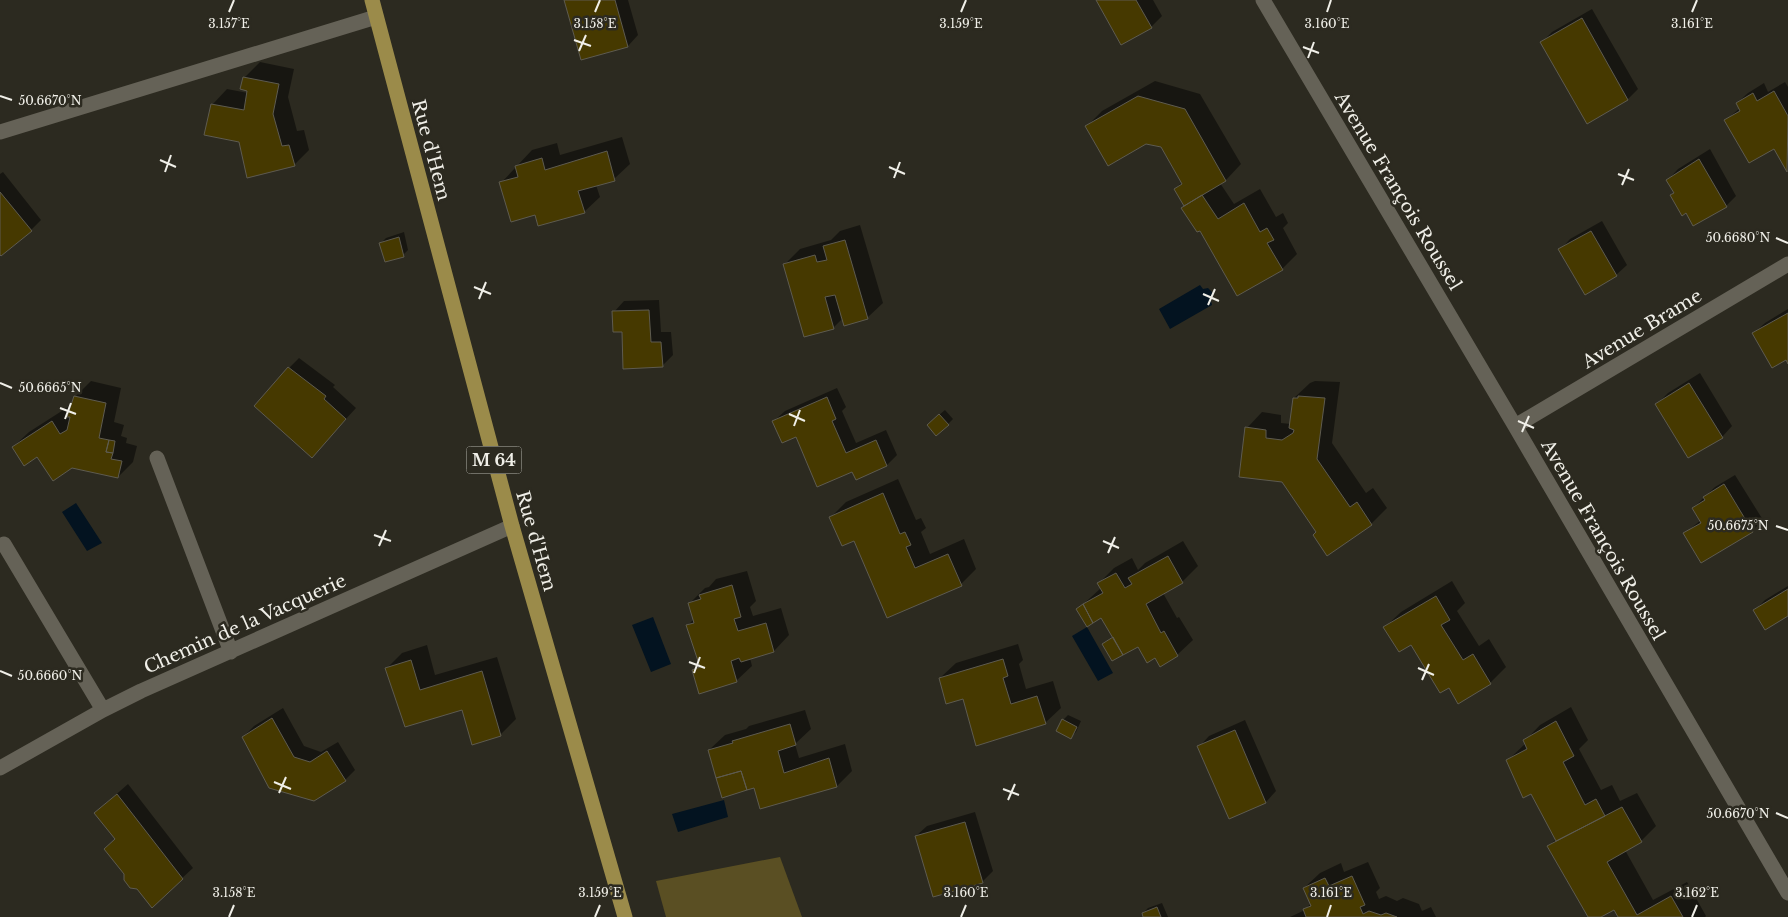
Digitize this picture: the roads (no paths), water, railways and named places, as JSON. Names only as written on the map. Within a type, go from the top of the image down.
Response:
[{"type":"main road","name":"Rue d'Hem","points":[[372,0],[512,526],[625,917]]},
{"type":"street","name":"Avenue François Roussel","points":[[1263,0],[1788,893]]},
{"type":"street","points":[[0,132],[376,17]]},
{"type":"street","name":"Avenue Brame","points":[[1515,426],[1788,264]]},
{"type":"street","points":[[157,458],[231,652]]},
{"type":"street","name":"Chemin de la Vacquerie","points":[[0,768],[103,710],[512,526]]},
{"type":"street","points":[[4,544],[103,710]]},
{"type":"water","points":[[1200,285],[1203,289],[1208,288],[1212,292],[1212,305],[1170,329],[1159,309]]},
{"type":"water","points":[[76,503],[102,543],[87,551],[62,512]]},
{"type":"water","points":[[653,617],[671,664],[651,672],[632,625]]},
{"type":"water","points":[[1087,627],[1113,673],[1098,681],[1072,636]]},
{"type":"water","points":[[724,800],[728,817],[678,832],[672,814]]}]
